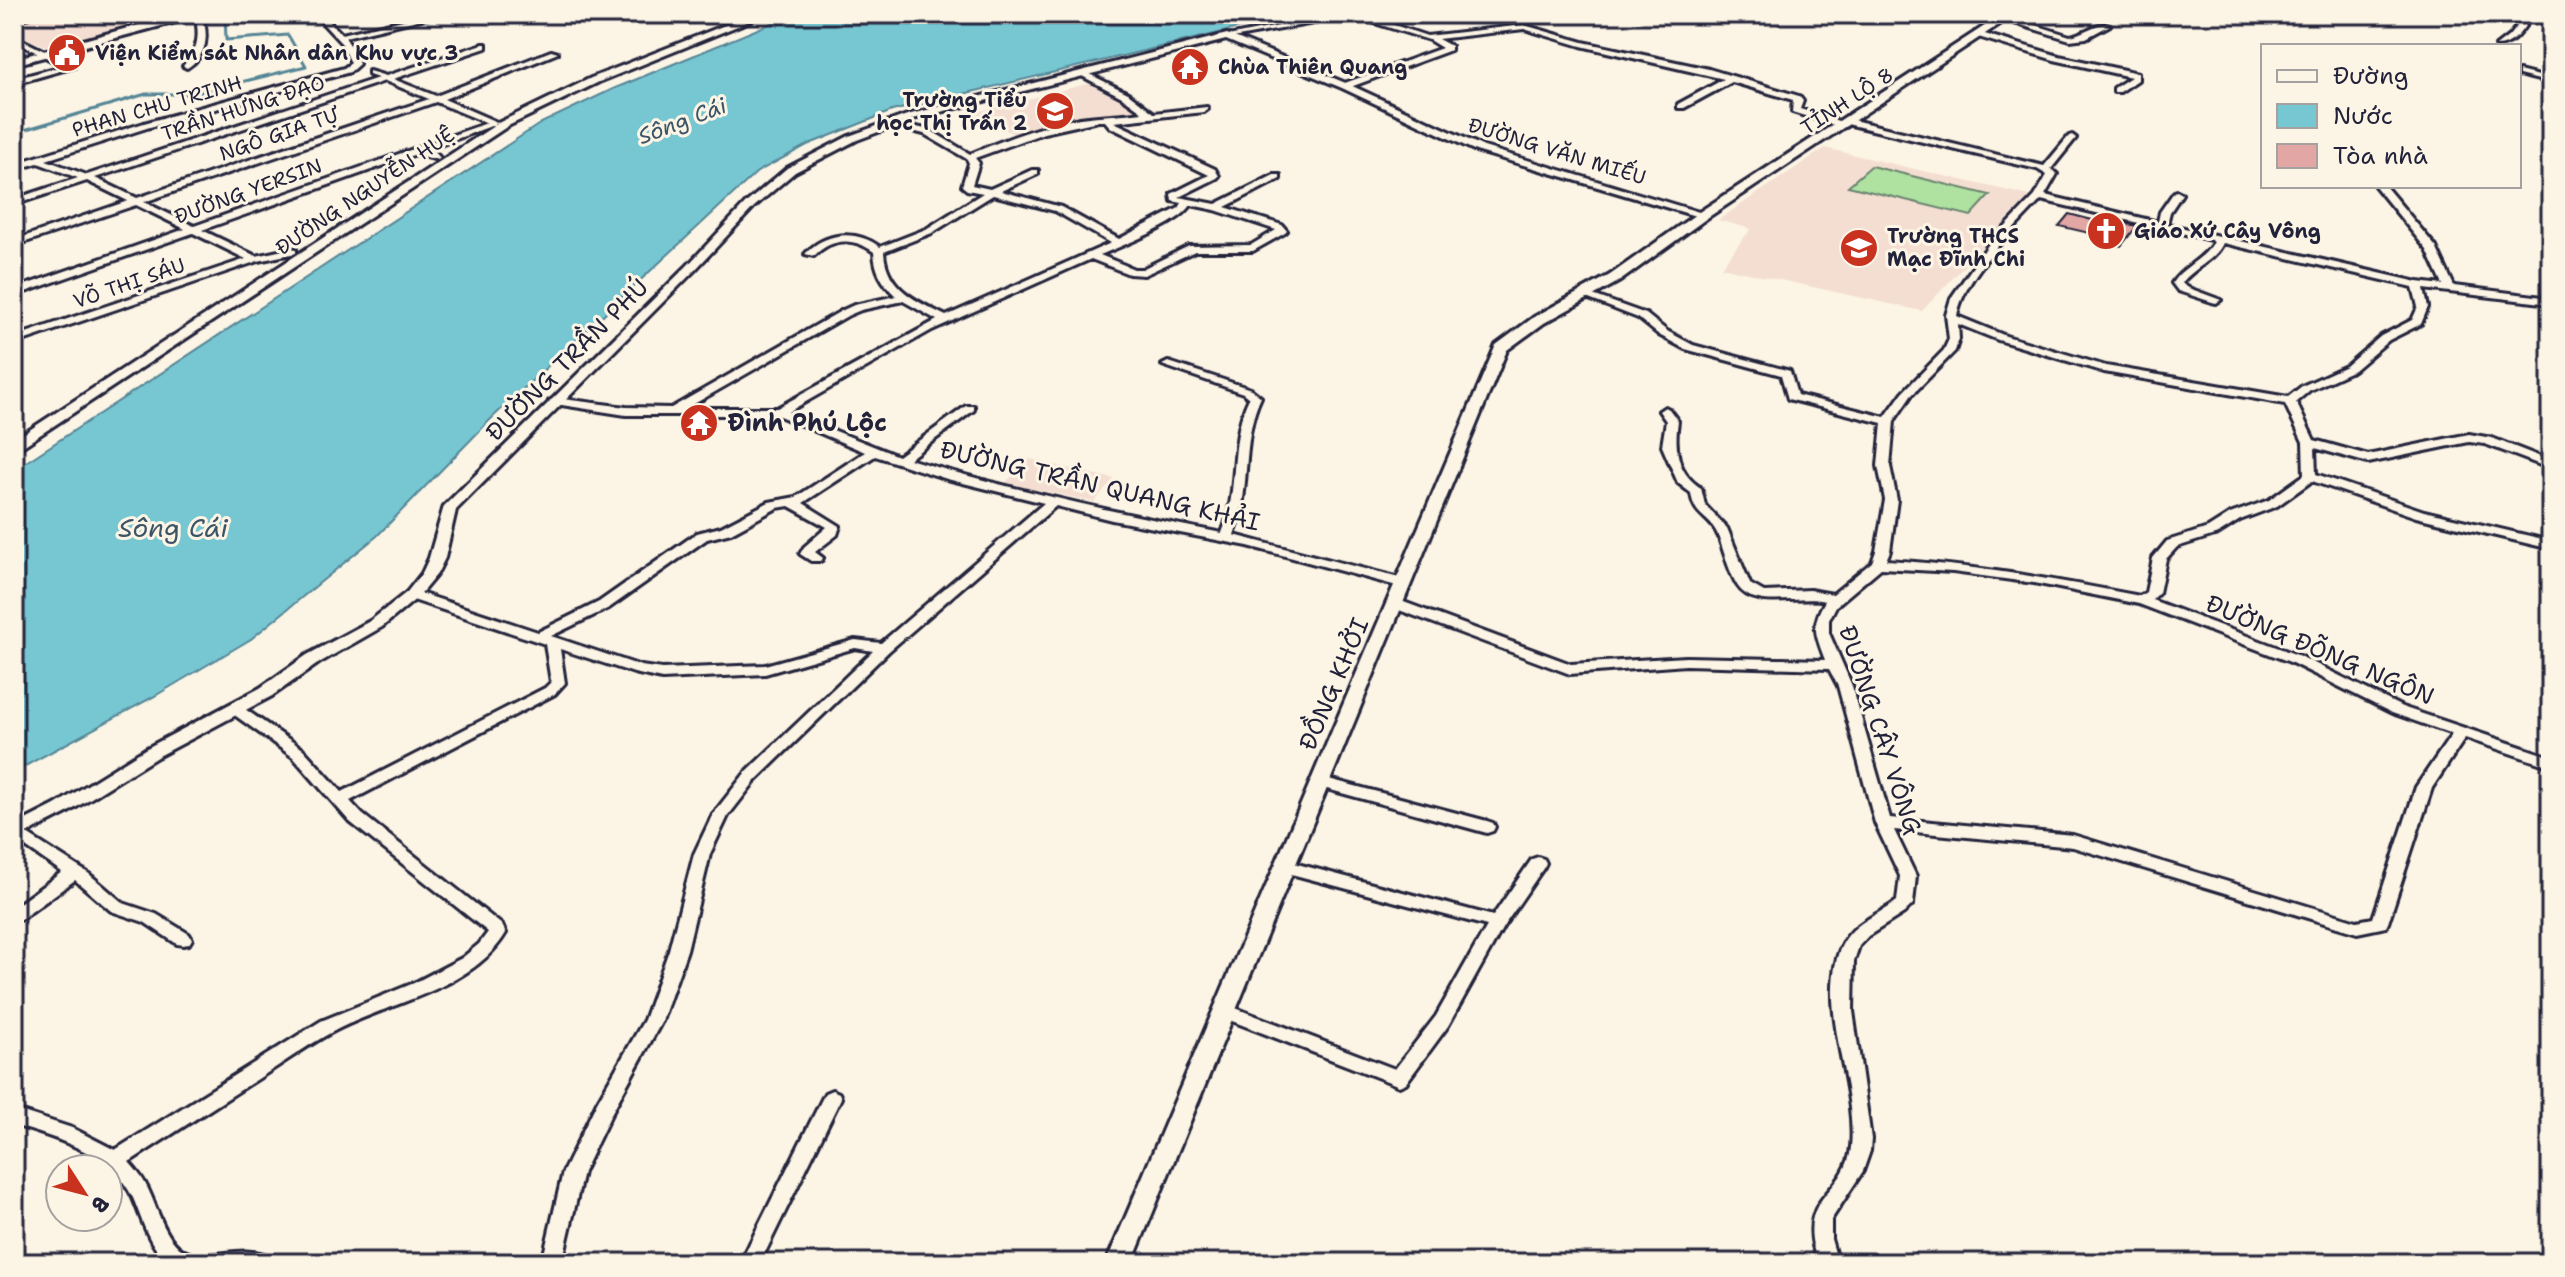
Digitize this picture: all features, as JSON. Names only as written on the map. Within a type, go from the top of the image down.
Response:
[{"type":"main road","name":"ĐƯỜNG NGUYỄN HUỆ","points":[[14,433],[435,158],[499,124],[748,14]]},
{"type":"main road","name":"ĐƯỜNG NGUYỄN HUỆ","points":[[675,45],[762,14]]},
{"type":"main road","name":"TỈNH LỘ 8","points":[[1703,215],[2004,18]]},
{"type":"main road","name":"ĐƯỜNG NGUYỄN HUỆ","points":[[14,447],[313,251],[499,124]]},
{"type":"main road","name":"ĐỒNG KHỞI","points":[[1119,1263],[1501,348],[1539,320],[1586,296],[1703,215]]},
{"type":"main road","points":[[292,251],[313,251]]},
{"type":"street","points":[[14,19],[35,14]]},
{"type":"street","points":[[14,62],[200,14],[205,29],[202,42],[198,57],[187,66]]},
{"type":"street","points":[[318,14],[341,36],[439,14]]},
{"type":"street","points":[[1227,37],[1352,14],[1431,38],[1448,48],[1345,86]]},
{"type":"street","points":[[1965,14],[2004,18],[2070,38],[2083,36],[2106,25]]},
{"type":"street","points":[[2503,44],[2524,22],[2506,14]]},
{"type":"street","points":[[1431,38],[1520,26],[1796,98],[1799,100],[1795,110],[2046,169],[2052,174],[2039,197],[1971,274],[1956,298],[1951,318],[1954,339],[1949,351],[1907,394],[1888,421],[1884,453],[1890,488],[1890,515],[1878,564]]},
{"type":"street","points":[[1978,34],[2057,58],[2135,75],[2134,80],[2117,90]]},
{"type":"street","name":"PHAN CHU TRINH","points":[[14,167],[41,161],[147,125],[335,74],[355,64],[341,36]]},
{"type":"street","name":"ĐƯỜNG TRẦN PHÚ","points":[[15,833],[61,809],[151,753],[266,692],[313,659],[376,624],[412,595],[437,558],[449,509],[770,186],[823,152],[892,123],[1227,37]]},
{"type":"street","name":"ĐƯỜNG VĂN MIẾU","points":[[1227,37],[1345,86],[1480,149],[1703,215]]},
{"type":"street","points":[[14,38],[70,67],[14,82]]},
{"type":"street","name":"TRẦN HƯNG ĐẠO","points":[[14,202],[83,176],[387,80],[483,46]]},
{"type":"street","name":"NGÔ GIA TỰ","points":[[14,243],[434,100],[554,53]]},
{"type":"street","points":[[372,73],[499,124]]},
{"type":"street","points":[[1083,73],[1125,95],[1150,113],[1149,116]]},
{"type":"street","points":[[2521,74],[2551,81]]},
{"type":"street","points":[[1681,106],[1731,79]]},
{"type":"street","points":[[970,157],[1049,130],[1101,118],[1171,115],[1204,109]]},
{"type":"street","points":[[1090,255],[1133,272],[1144,272],[1193,248],[1253,248],[1282,231],[1279,227],[1217,207],[1173,198],[1214,176],[1212,171],[1113,125],[1109,122],[1112,119]]},
{"type":"street","points":[[892,123],[927,132],[970,157],[974,168],[967,186],[1058,209],[1117,242]]},
{"type":"street","name":"ĐƯỜNG YERSIN","points":[[14,293],[407,152],[499,124]]},
{"type":"street","points":[[2046,169],[2072,138]]},
{"type":"street","points":[[407,152],[425,151],[436,155],[435,158]]},
{"type":"street","points":[[41,161],[83,176],[255,259]]},
{"type":"street","points":[[879,251],[929,231],[992,192],[1035,172]]},
{"type":"street","points":[[1217,207],[1277,177]]},
{"type":"street","points":[[2382,188],[2432,249],[2450,288]]},
{"type":"street","points":[[2161,227],[2165,212],[2177,194]]},
{"type":"street","points":[[2039,197],[2418,285],[2551,301]]},
{"type":"street","points":[[779,412],[946,320],[1172,217],[1187,203]]},
{"type":"street","points":[[810,254],[817,247],[843,238],[863,238],[879,251]]},
{"type":"street","points":[[2215,239],[2218,243],[2214,252],[2189,268],[2177,283],[2182,289],[2216,300]]},
{"type":"street","name":"VÕ THỊ SÁU","points":[[14,341],[255,259],[292,251]]},
{"type":"street","points":[[879,251],[878,266],[894,291],[946,320]]},
{"type":"street","points":[[1951,318],[2002,338],[2104,369],[2290,401],[2306,388],[2350,368],[2385,338],[2417,322],[2423,307],[2418,285]]},
{"type":"street","points":[[1586,296],[1642,316],[1663,333],[1689,347],[1786,373],[1792,397],[1888,421]]},
{"type":"street","points":[[672,412],[845,313],[867,304],[906,297]]},
{"type":"street","points":[[1168,365],[1247,391],[1255,397],[1248,408],[1242,436],[1238,506],[1234,525],[1227,537]]},
{"type":"street","name":"ĐƯỜNG TRẦN QUANG KHẢI","points":[[555,401],[626,411],[779,412],[874,452],[1053,502],[1227,537],[1402,583]]},
{"type":"street","points":[[2290,401],[2309,442],[2310,476]]},
{"type":"street","points":[[900,460],[970,408]]},
{"type":"street","points":[[1665,411],[1672,421],[1668,446],[1680,476],[1684,483],[1697,491],[1699,506],[1721,528],[1744,586],[1762,597],[1810,592],[1836,600]]},
{"type":"street","points":[[2309,442],[2368,459],[2469,438],[2488,441],[2551,465]]},
{"type":"street","points":[[545,639],[604,605],[702,536],[726,530],[773,505],[793,503],[874,452]]},
{"type":"street","points":[[2310,476],[2420,514],[2551,545]]},
{"type":"street","points":[[2143,601],[2152,593],[2160,558],[2172,544],[2213,531],[2235,517],[2265,507],[2310,476]]},
{"type":"street","points":[[552,1263],[573,1172],[604,1108],[653,1021],[678,950],[702,854],[711,831],[734,795],[884,648],[1053,502]]},
{"type":"street","points":[[793,503],[834,526],[832,532],[809,550],[807,554],[816,558]]},
{"type":"street","name":"ĐƯỜNG CÂY VÔNG","points":[[1828,1263],[1823,1247],[1822,1217],[1858,1163],[1861,1140],[1844,1008],[1846,960],[1851,944],[1860,933],[1905,904],[1908,890],[1908,876],[1883,823],[1849,696],[1822,633],[1826,610],[1878,564]]},
{"type":"street","name":"ĐƯỜNG ĐÕNG NGÔN","points":[[1878,564],[1953,568],[2034,579],[2143,601],[2284,654],[2397,710],[2551,762]]},
{"type":"street","points":[[412,595],[639,670],[662,674],[765,669],[855,644],[884,648]]},
{"type":"street","points":[[1396,604],[1570,669],[1686,661],[1834,665]]},
{"type":"street","points":[[340,800],[550,691],[558,683],[545,639]]},
{"type":"street","points":[[124,1155],[327,1026],[359,1010],[436,981],[494,939],[496,929],[377,836],[298,753],[234,708]]},
{"type":"street","points":[[1883,823],[2073,841],[2357,927],[2380,923],[2424,787],[2462,731]]},
{"type":"street","points":[[1321,782],[1487,827]]},
{"type":"street","points":[[15,833],[74,872],[117,907],[150,918],[183,939]]},
{"type":"street","points":[[1225,1011],[1399,1078],[1442,1021],[1497,923],[1538,863]]},
{"type":"street","points":[[1286,867],[1497,923]]},
{"type":"street","points":[[14,916],[74,872]]},
{"type":"street","points":[[750,1263],[832,1098]]},
{"type":"street","points":[[14,1117],[66,1133],[103,1153]]},
{"type":"street","points":[[124,1169],[135,1182],[166,1245],[181,1260],[196,1263],[255,1258],[266,1263]]},
{"type":"shaded area","points":[[42,14],[63,14],[76,18],[107,14],[135,27],[53,49],[14,34],[14,21]]},
{"type":"shaded area","name":"Trường Tiểu học Thị Trấn 2","points":[[1090,83],[1139,110],[1018,136],[973,113]]},
{"type":"shaded area","name":"Trường THCS Mạc Đĩnh Chi","points":[[1825,148],[2030,196],[1922,311],[1721,267],[1751,229],[1718,220]]},
{"type":"shaded area","points":[[1030,459],[1114,479],[1094,502],[1005,483]]},
{"type":"green space","points":[[1871,166],[1990,195],[1971,216],[1848,186]]},
{"type":"water","name":"Sông Cái","points":[[794,14],[1298,14],[892,111],[807,145],[757,172],[493,417],[377,536],[251,639],[155,696],[14,772],[14,470],[541,123],[613,89]]},
{"type":"building","name":"Giáo Xứ Cây Vông","points":[[2069,214],[2108,224],[2111,220],[2137,226],[2121,246],[2094,240],[2098,235],[2059,226]]},
{"type":"waterway","points":[[14,133],[146,94],[193,94],[306,66],[288,35],[226,40],[225,14]]},
{"type":"place","name":"Viện Kiểm sát Nhân dân Khu vực 3","points":[[67,53]]},
{"type":"place","name":"Chùa Thiên Quang","points":[[1190,67]]},
{"type":"place","name":"Trường Tiểu học Thị Trấn 2","points":[[1055,111]]},
{"type":"place","name":"Giáo Xứ Cây Vông","points":[[2106,231]]},
{"type":"place","name":"Trường THCS Mạc Đĩnh Chi","points":[[1859,248]]},
{"type":"place","name":"Đình Phú Lộc","points":[[699,423]]}]
